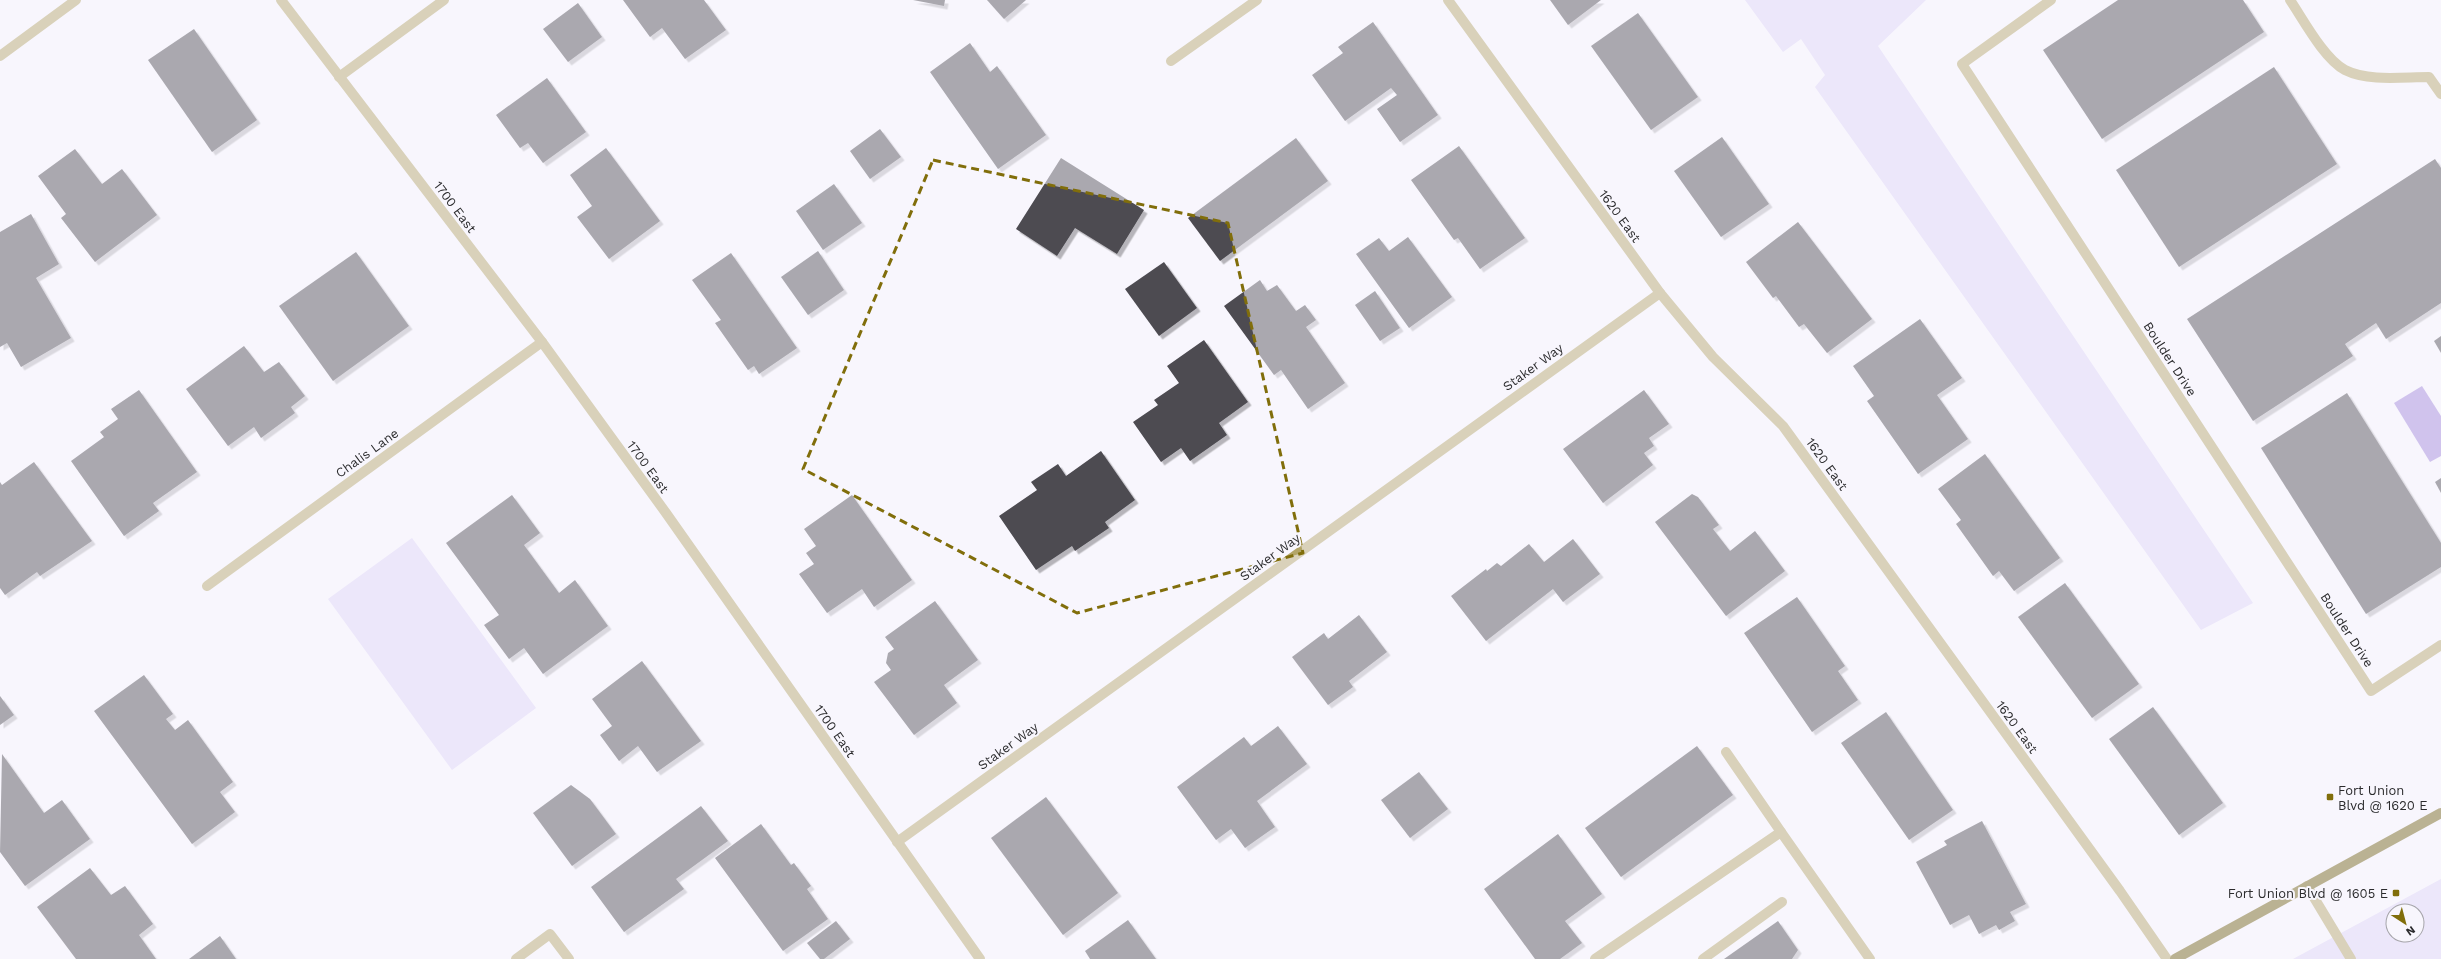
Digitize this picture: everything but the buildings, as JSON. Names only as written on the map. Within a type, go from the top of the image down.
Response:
[{"type":"main road","points":[[2175,959],[2441,812]]},
{"type":"street","points":[[0,56],[76,0]]},
{"type":"street","name":"1700 East","points":[[281,0],[542,342],[676,526],[897,842],[976,958]]},
{"type":"street","points":[[339,77],[444,0]]},
{"type":"street","points":[[1171,61],[1257,0]]},
{"type":"street","name":"1620 East","points":[[1448,0],[1660,293],[1713,357],[1783,426],[2120,890],[2167,959]]},
{"type":"street","name":"Boulder Drive","points":[[2051,0],[1962,64],[2371,691],[2441,646]]},
{"type":"street","points":[[2290,0],[2329,56],[2344,69],[2363,76],[2429,77],[2441,94]]},
{"type":"street","name":"Staker Way","points":[[897,842],[1660,293]]},
{"type":"street","name":"Chalis Lane","points":[[207,586],[542,342]]},
{"type":"street","points":[[1726,752],[1870,959]]},
{"type":"street","points":[[1595,959],[1782,832]]},
{"type":"street","points":[[2307,886],[2351,959]]},
{"type":"street","points":[[1704,959],[1782,902]]},
{"type":"street","points":[[516,959],[550,934],[569,959]]},
{"type":"highlighted area","points":[[933,160],[1228,223],[1303,553],[1077,613],[803,469]]},
{"type":"shaded area","points":[[1745,0],[1926,0],[1878,46],[2253,603],[2201,630],[1815,87],[1825,75],[1801,39],[1783,52]]},
{"type":"shaded area","points":[[2422,386],[2441,416],[2441,456],[2430,462],[2394,403]]},
{"type":"shaded area","points":[[412,538],[536,708],[452,770],[328,599]]},
{"type":"shaded area","points":[[2441,879],[2441,959],[2293,959],[2385,909],[2385,943],[2425,943],[2425,903],[2397,903]]},
{"type":"place","name":"Fort Union Blvd @ 1620 E","points":[[2330,797]]},
{"type":"place","name":"Fort Union Blvd @ 1605 E","points":[[2396,893]]}]
